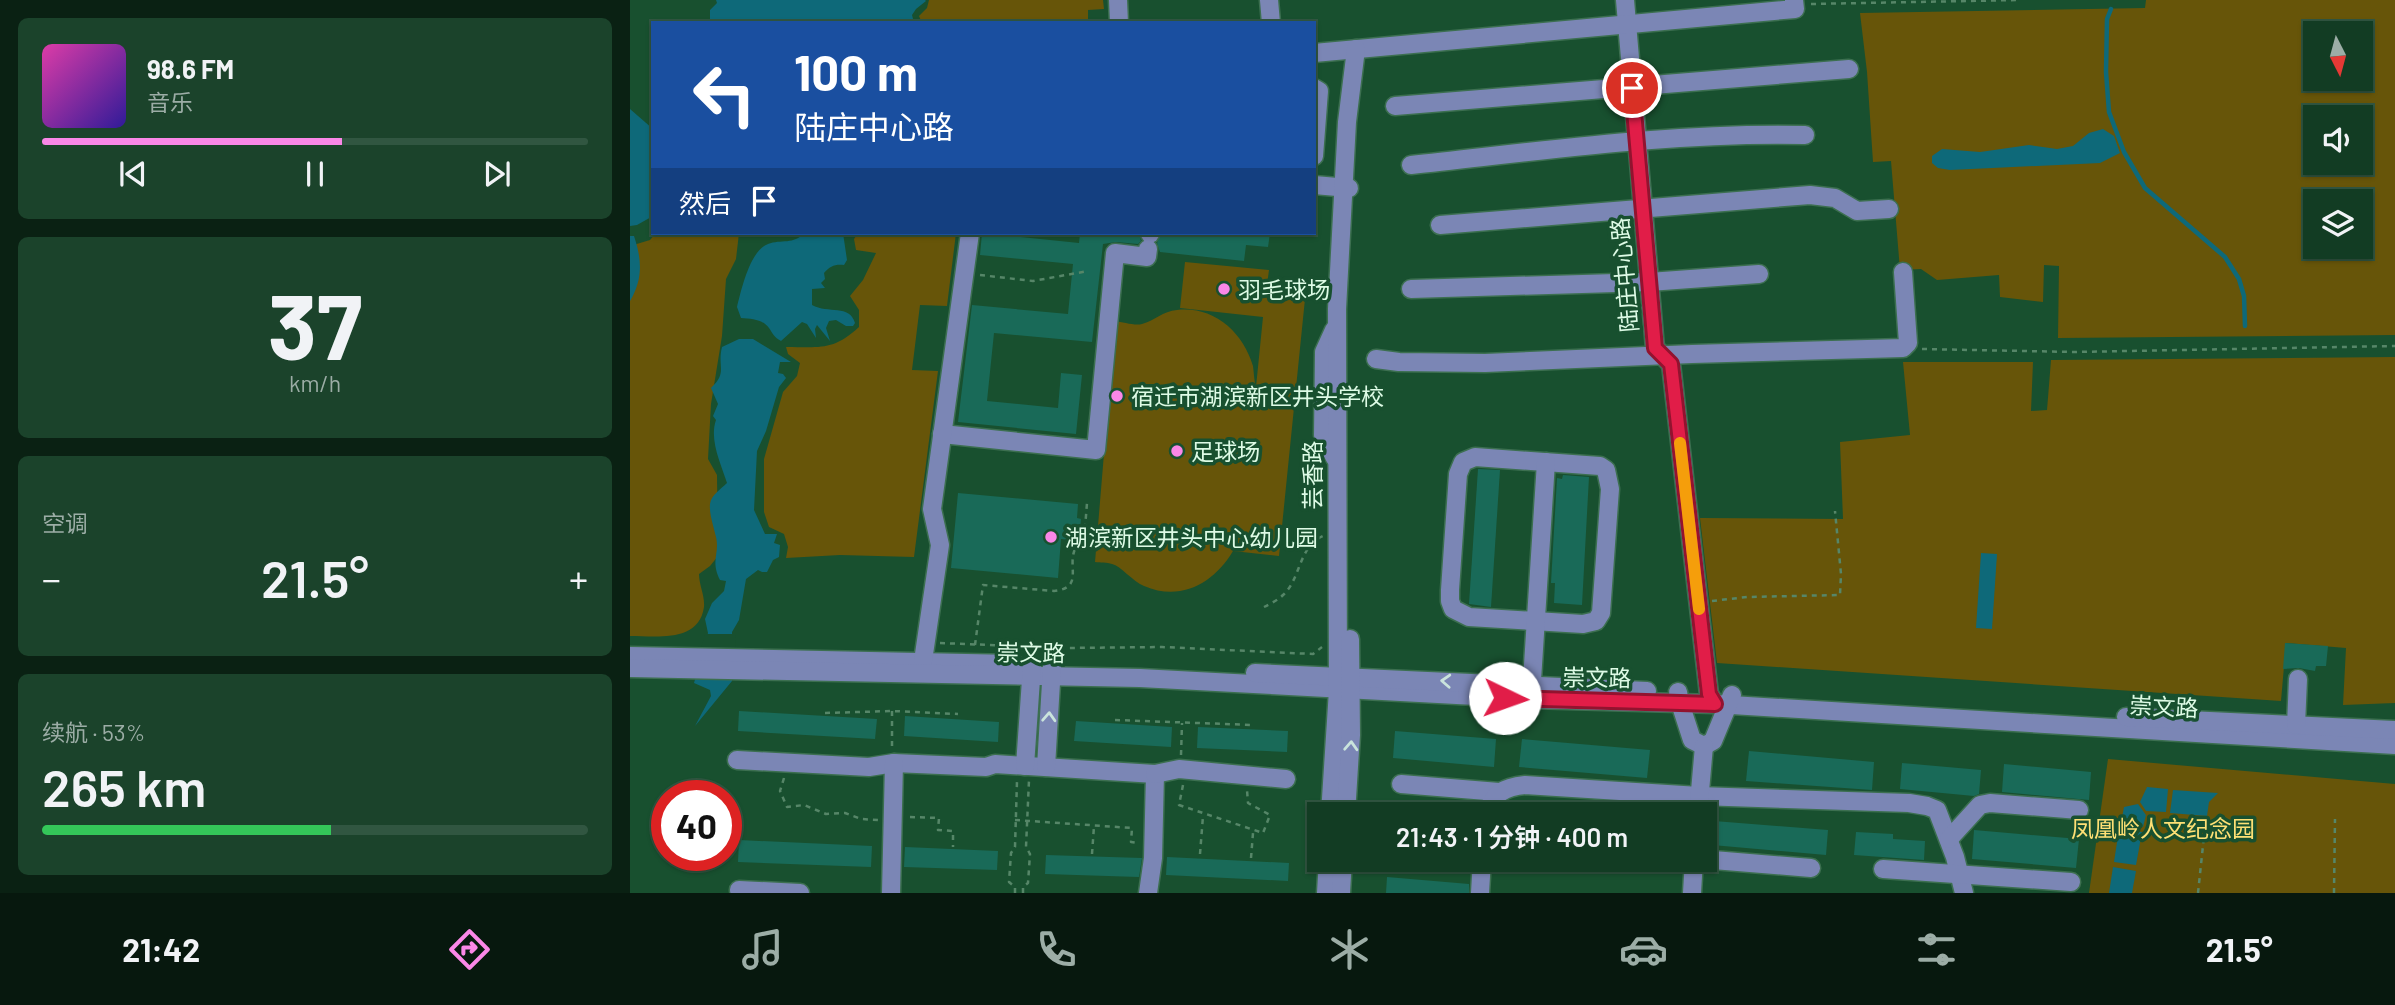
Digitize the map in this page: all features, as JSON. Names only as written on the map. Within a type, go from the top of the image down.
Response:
[{"type":"street","points":[[1118,0],[1119,21]]},
{"type":"street","points":[[1269,0],[1270,21]]},
{"type":"street","name":"陆庄中心路","points":[[1625,0],[1655,348],[1671,364],[1698,602],[1721,699]]},
{"type":"street","points":[[1316,53],[1627,24],[1795,4]]},
{"type":"street","name":"芸香路","points":[[1347,802],[1351,735],[1344,683],[1337,461],[1337,323],[1346,188],[1354,121],[1347,122],[1356,49]]},
{"type":"street","points":[[1395,106],[1849,69]]},
{"type":"street","points":[[1316,89],[1319,96],[1316,132]]},
{"type":"street","points":[[1411,165],[1744,133],[1805,135]]},
{"type":"street","points":[[1316,185],[1346,188]]},
{"type":"street","name":"芸香路","points":[[1332,802],[1349,598],[1346,579],[1343,359],[1346,188]]},
{"type":"street","points":[[1440,225],[1810,195],[1835,198],[1857,211],[1889,209]]},
{"type":"street","points":[[923,662],[940,545],[932,509],[970,235]]},
{"type":"street","points":[[942,434],[1096,450],[1115,253],[1147,257],[1149,239]]},
{"type":"street","points":[[1376,359],[1399,362],[1485,363],[1903,348],[1908,343],[1903,272]]},
{"type":"street","points":[[1410,289],[1649,282],[1759,274]]},
{"type":"street","points":[[1475,457],[1546,462],[1600,466],[1606,470],[1609,478],[1599,617],[1596,621],[1583,624],[1469,617],[1461,614],[1453,609],[1450,590],[1458,474],[1463,462],[1475,457]]},
{"type":"street","points":[[1531,692],[1546,462]]},
{"type":"street","name":"崇文路","points":[[630,656],[923,662],[974,653],[1031,671]]},
{"type":"street","name":"崇文路","points":[[630,668],[1031,671],[1140,678],[1344,683],[2395,730]]},
{"type":"street","points":[[1030,766],[1031,671]]},
{"type":"street","points":[[1030,766],[1052,672]]},
{"type":"street","points":[[2296,725],[2298,679]]},
{"type":"street","points":[[1679,698],[1692,740],[1704,746]]},
{"type":"street","points":[[1704,746],[1713,741],[1721,699]]},
{"type":"street","name":"崇文路","points":[[1721,699],[2395,745]]},
{"type":"street","points":[[1699,802],[1704,746]]},
{"type":"street","points":[[737,760],[869,767],[893,763],[986,767],[995,764],[1155,774],[1183,770],[1286,779]]},
{"type":"street","points":[[892,893],[893,763]]},
{"type":"street","points":[[1149,893],[1155,774]]},
{"type":"street","points":[[1401,784],[1499,792],[1525,785],[1673,802]]},
{"type":"street","points":[[1491,802],[1499,792]]},
{"type":"street","points":[[1717,805],[1909,803],[1927,806],[1937,810],[1949,839],[1964,893]]},
{"type":"street","points":[[1949,839],[1980,805],[1990,803],[2079,810]]},
{"type":"street","points":[[1717,860],[1811,868]]},
{"type":"street","points":[[1883,869],[2071,882]]},
{"type":"street","points":[[1325,893],[1327,872]]},
{"type":"street","points":[[1341,893],[1342,872]]},
{"type":"street","points":[[1480,893],[1481,872]]},
{"type":"street","points":[[1692,893],[1693,872]]},
{"type":"street","points":[[739,890],[800,893]]},
{"type":"path","points":[[1795,4],[2020,0]]},
{"type":"path","points":[[964,273],[1033,281],[1088,271]]},
{"type":"path","points":[[1903,348],[2074,352],[2395,346]]},
{"type":"path","points":[[974,653],[983,586],[1054,591],[1065,589],[1071,583],[1075,549],[1084,541],[1087,503]]},
{"type":"path","points":[[1698,602],[1748,597],[1840,595],[1841,574],[1835,511]]},
{"type":"path","points":[[1264,607],[1283,595],[1307,549],[1316,538],[1323,536],[1323,549]]},
{"type":"path","points":[[926,642],[974,653],[1163,647],[1313,654],[1325,642]]},
{"type":"path","points":[[892,711],[893,763]]},
{"type":"path","points":[[825,713],[892,711],[958,714]]},
{"type":"path","points":[[1115,720],[1253,725]]},
{"type":"path","points":[[1182,723],[1183,770],[1179,805],[1263,833],[1270,815],[1248,803],[1247,776]]},
{"type":"path","points":[[795,763],[785,777],[780,791],[787,807],[804,805],[826,814],[845,813],[909,831],[910,816],[939,818],[938,830],[953,831],[953,847]]},
{"type":"path","points":[[1030,766],[1026,847],[1030,855],[1028,883],[1023,887],[1015,887],[1009,882],[1011,853],[1015,847],[1016,820],[1030,766]]},
{"type":"path","points":[[1200,855],[1203,814]]},
{"type":"path","points":[[2334,893],[2335,819]]},
{"type":"path","points":[[1016,820],[1132,828],[1131,842],[1153,844]]},
{"type":"path","points":[[1092,854],[1094,825]]},
{"type":"path","points":[[1251,858],[1253,831]]},
{"type":"path","points":[[2198,893],[2204,836]]},
{"type":"path","points":[[1015,847],[1026,847]]},
{"type":"path","points":[[1014,893],[1015,887]]},
{"type":"path","points":[[1023,887],[1023,893]]},
{"type":"green space","points":[[929,0],[1103,0],[1104,9],[1088,10],[1088,21],[921,21],[919,16],[927,8]]},
{"type":"green space","points":[[2146,0],[2395,0],[2395,335],[2058,338],[2059,266],[2044,265],[2043,302],[2000,297],[1999,275],[1937,280],[1921,269],[1900,270],[1891,161],[1873,162],[1860,13],[2145,8]]},
{"type":"green space","points":[[654,235],[739,235],[736,259],[726,279],[722,336],[711,404],[708,459],[717,475],[718,556],[699,574],[704,607],[694,627],[675,635],[630,636],[630,246],[650,240]]},
{"type":"green space","points":[[857,235],[956,235],[947,306],[920,305],[912,370],[938,371],[914,557],[840,555],[786,558],[788,547],[784,534],[769,527],[764,512],[764,459],[783,392],[797,376],[800,363],[788,354],[786,347],[826,346],[850,335],[859,327],[859,310],[850,296],[863,280],[876,253],[856,250],[854,239]]},
{"type":"green space","points":[[1185,262],[1269,270],[1267,285],[1306,289],[1279,556],[1233,551],[1206,580],[1195,586],[1171,592],[1144,586],[1115,565],[1095,562],[1115,321],[1142,324],[1177,310],[1203,312],[1215,317],[1242,342],[1253,366],[1256,387],[1263,317],[1180,308]]},
{"type":"green space","points":[[2395,357],[2395,703],[2343,705],[2346,648],[2286,643],[2281,701],[1717,663],[1700,518],[1843,519],[1840,442],[1910,435],[1903,362],[2033,362],[2031,411],[2047,410],[2051,360]]},
{"type":"green space","name":"凤凰岭人文纪念园","points":[[2108,759],[2395,784],[2395,893],[2089,893]]},
{"type":"water","points":[[716,0],[926,1],[912,15],[914,21],[710,21],[710,10],[717,3]]},
{"type":"water","points":[[630,109],[651,127],[651,217],[630,226]]},
{"type":"water","points":[[2103,129],[2114,136],[2120,153],[2100,163],[1950,170],[1938,168],[1932,163],[1932,156],[1942,149],[1980,152],[2029,145],[2057,149],[2073,146],[2089,133]]},
{"type":"water","points":[[843,235],[847,260],[844,265],[833,266],[824,273],[825,279],[821,283],[825,288],[812,289],[812,305],[848,313],[855,323],[853,326],[846,326],[836,320],[829,321],[826,328],[830,341],[817,325],[816,338],[807,324],[802,322],[781,341],[763,323],[741,318],[737,307],[747,272],[756,254],[768,244],[800,237]]},
{"type":"water","points":[[630,236],[634,236],[637,245],[640,269],[630,301]]},
{"type":"water","points":[[739,339],[753,339],[791,362],[780,362],[778,373],[786,378],[779,387],[757,451],[754,510],[765,534],[777,534],[774,543],[780,545],[779,557],[773,560],[767,572],[758,570],[746,579],[739,620],[732,632],[732,681],[695,726],[711,696],[710,690],[694,683],[708,633],[705,619],[712,603],[724,591],[726,581],[720,580],[717,573],[717,543],[710,508],[712,498],[727,483],[715,444],[716,420],[713,416],[718,404],[711,388],[721,373],[722,347]]},
{"type":"water","points":[[1981,553],[1997,554],[1992,629],[1976,628]]},
{"type":"water","points":[[2147,787],[2168,789],[2166,812],[2146,811],[2140,802]]},
{"type":"water","points":[[2173,790],[2218,793],[2209,802],[2207,816],[2170,813]]},
{"type":"water","points":[[2138,804],[2146,815],[2143,827],[2121,823],[2124,807]]},
{"type":"water","points":[[2119,829],[2142,832],[2136,865],[2114,862]]},
{"type":"water","points":[[2113,867],[2136,871],[2132,893],[2109,893]]},
{"type":"pier","points":[[705,634],[735,634],[736,675],[694,674]]},
{"type":"building","points":[[982,235],[1079,243],[1080,235],[1140,235],[1141,241],[1138,244],[1103,244],[1092,342],[994,333],[987,401],[1058,408],[1061,373],[1082,375],[1076,434],[958,422],[972,305],[1068,314],[1073,264],[980,255]]},
{"type":"building","points":[[1160,235],[1270,235],[1268,247],[1246,245],[1244,261],[1160,252],[1157,243]]},
{"type":"building","points":[[1478,469],[1500,470],[1491,607],[1469,604]]},
{"type":"building","points":[[1563,475],[1589,477],[1582,605],[1554,603],[1555,583],[1551,583],[1557,478],[1562,479]]},
{"type":"building","name":"湖滨新区井头中心幼儿园","points":[[958,493],[1078,504],[1077,518],[1081,519],[1079,541],[1061,539],[1058,578],[951,568]]},
{"type":"building","points":[[2285,643],[2328,646],[2326,666],[2316,666],[2315,671],[2283,669]]},
{"type":"building","points":[[739,711],[877,719],[875,739],[738,731]]},
{"type":"building","points":[[905,716],[999,722],[998,742],[904,736]]},
{"type":"building","points":[[1076,721],[1172,727],[1171,747],[1074,741]]},
{"type":"building","points":[[1198,727],[1288,731],[1287,752],[1197,748]]},
{"type":"building","points":[[1395,731],[1496,739],[1494,767],[1393,758]]},
{"type":"building","points":[[1522,739],[1650,750],[1647,778],[1519,767]]},
{"type":"building","points":[[1749,751],[1874,762],[1872,790],[1746,781]]},
{"type":"building","points":[[1902,763],[1981,770],[1979,794],[1974,796],[1900,789]]},
{"type":"building","points":[[2004,764],[2091,772],[2089,800],[2002,792]]},
{"type":"building","points":[[1717,821],[1828,830],[1826,855],[1717,845]]},
{"type":"building","points":[[1974,830],[2079,839],[2076,868],[1972,859]]},
{"type":"building","points":[[1856,832],[1893,834],[1893,839],[1925,841],[1924,860],[1854,855]]},
{"type":"building","points":[[742,840],[872,846],[871,867],[742,862]]},
{"type":"building","points":[[905,847],[998,851],[997,870],[904,867]]},
{"type":"building","points":[[1046,855],[1142,858],[1139,877],[1045,874]]},
{"type":"building","points":[[1167,857],[1289,863],[1288,881],[1166,875]]},
{"type":"building","points":[[1387,877],[1469,884],[1469,893],[1386,893]]},
{"type":"waterway","points":[[2111,9],[2107,19],[2106,72],[2109,112],[2124,152],[2145,188],[2225,257],[2239,279],[2244,296],[2245,326]]},
{"type":"slow traffic","points":[[1680,443],[1699,609]]},
{"type":"place","name":"羽毛球场","points":[[1224,289]]},
{"type":"place","name":"宿迁市湖滨新区井头学校","points":[[1117,396]]},
{"type":"place","name":"足球场","points":[[1177,451]]},
{"type":"place","name":"湖滨新区井头中心幼儿园","points":[[1051,537]]},
{"type":"route","points":[[1505,698],[1715,704],[1709,694],[1671,364],[1655,348],[1632,88]]}]
